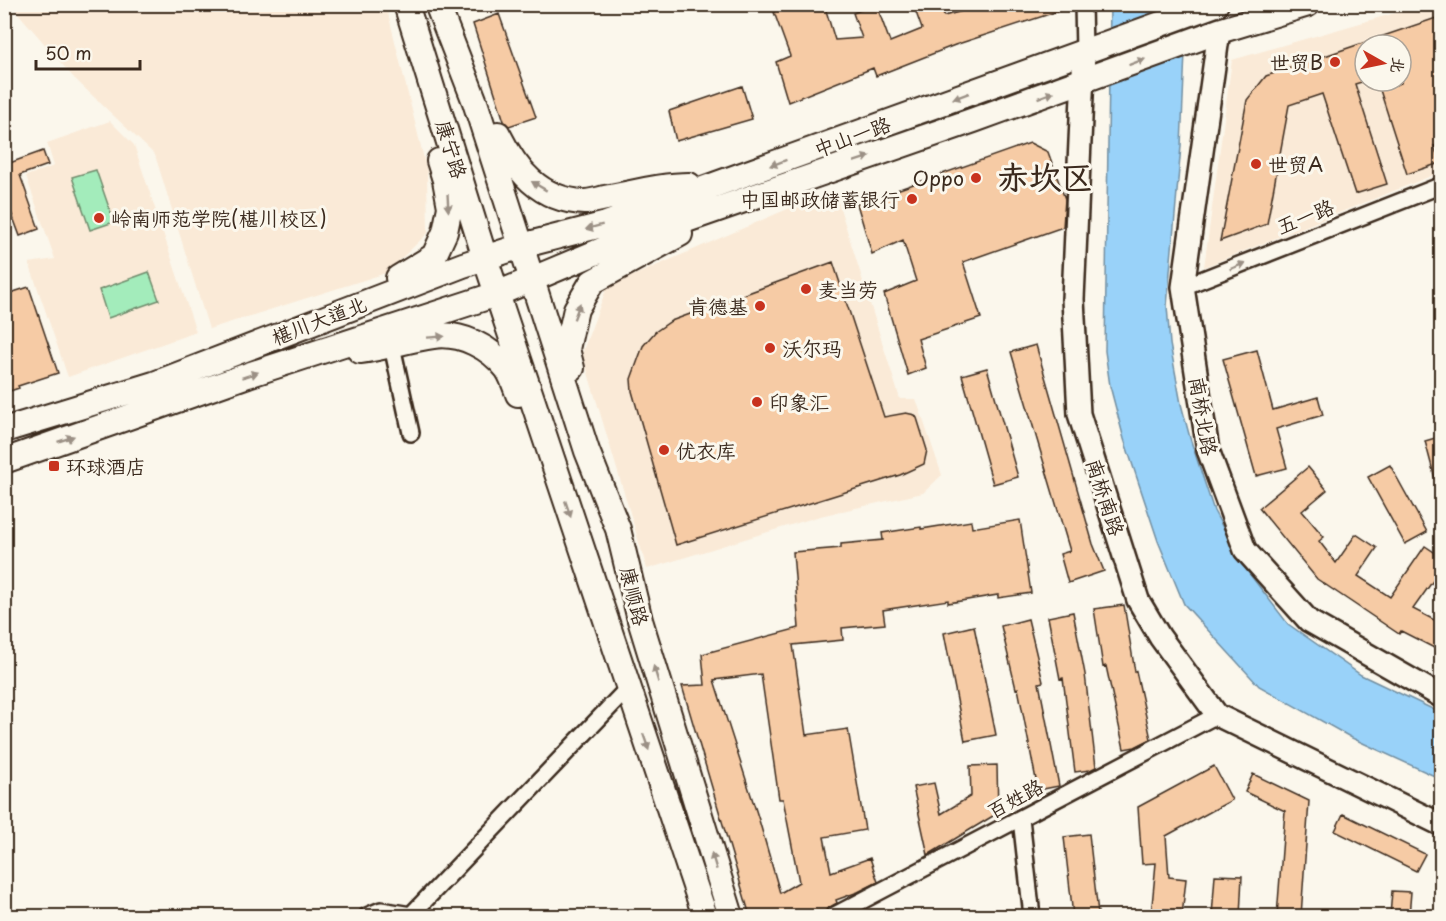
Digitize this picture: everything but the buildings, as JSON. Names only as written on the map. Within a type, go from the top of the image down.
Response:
[{"type":"main road","name":"康宁路","points":[[404,4],[497,294]]},
{"type":"main road","points":[[314,322],[356,295],[400,277],[434,256],[446,232],[450,207],[445,180],[405,49],[404,4]]},
{"type":"main road","name":"康宁路","points":[[437,4],[475,102],[533,278]]},
{"type":"main road","points":[[443,4],[453,21],[489,118],[512,161],[534,185],[558,197],[585,202],[673,185],[723,199]]},
{"type":"main road","name":"中山一路","points":[[497,294],[1083,51],[1216,4]]},
{"type":"main road","points":[[618,529],[567,349],[576,309],[592,282],[626,262],[663,245],[723,199],[1082,82],[1219,31],[1308,4]]},
{"type":"main road","name":"中山一路","points":[[485,258],[521,246],[606,224],[723,199]]},
{"type":"main road","name":"椹川大道北","points":[[4,430],[154,384],[485,258]]},
{"type":"main road","name":"康顺路","points":[[533,278],[587,451],[618,529],[640,620],[731,916]]},
{"type":"main road","name":"椹川大道北","points":[[383,340],[497,294]]},
{"type":"main road","name":"康顺路","points":[[497,294],[705,916]]},
{"type":"main road","points":[[8,460],[316,353],[383,340],[435,335],[464,338],[487,349],[507,370],[529,420],[553,464]]},
{"type":"street","name":"南桥南路","points":[[1083,4],[1073,299],[1079,414],[1138,600],[1160,637],[1216,715],[1442,825]]},
{"type":"street","name":"南桥北路","points":[[1219,31],[1184,287],[1208,450],[1245,550],[1309,621],[1442,697]]},
{"type":"street","name":"五一路","points":[[1184,287],[1442,184]]},
{"type":"street","points":[[383,340],[411,433]]},
{"type":"street","points":[[367,916],[381,910],[411,915],[628,688]]},
{"type":"street","name":"百姓路","points":[[833,916],[1216,715]]},
{"type":"street","points":[[1021,819],[1032,916]]},
{"type":"shaded area","points":[[11,5],[386,5],[427,171],[428,233],[386,273],[209,329],[155,155],[74,78]]},
{"type":"shaded area","points":[[1423,5],[1441,5],[1441,172],[1204,267],[1232,60]]},
{"type":"shaded area","name":"岭南师范学院(椹川校区)","points":[[110,121],[134,145],[196,332],[68,377],[29,263],[55,259],[26,176],[54,166],[47,143]]},
{"type":"shaded area","name":"印象汇","points":[[834,189],[900,399],[916,399],[942,475],[923,493],[820,516],[647,569],[582,353],[607,287]]},
{"type":"green space","points":[[96,170],[114,222],[90,230],[72,177]]},
{"type":"green space","points":[[149,272],[159,300],[108,318],[99,290]]},
{"type":"water","points":[[1110,5],[1187,5],[1181,146],[1167,306],[1170,344],[1181,404],[1214,511],[1245,568],[1288,624],[1361,675],[1441,713],[1441,779],[1352,738],[1259,686],[1184,604],[1158,541],[1124,439],[1110,386],[1105,351]]},
{"type":"place","name":"世贸B","points":[[1335,62]]},
{"type":"place","name":"世贸A","points":[[1256,164]]},
{"type":"place","name":"Oppo","points":[[976,178]]},
{"type":"place","name":"中国邮政储蓄银行","points":[[912,199]]},
{"type":"place","name":"岭南师范学院(椹川校区)","points":[[99,218]]},
{"type":"place","name":"麦当劳","points":[[806,289]]},
{"type":"place","name":"肯德基","points":[[760,306]]},
{"type":"place","name":"沃尔玛","points":[[770,348]]},
{"type":"place","name":"印象汇","points":[[757,402]]},
{"type":"place","name":"优衣库","points":[[664,450]]},
{"type":"place","name":"环球酒店","points":[[54,466]]},
{"type":"district","name":"赤坎区","points":[[1045,176]]}]
